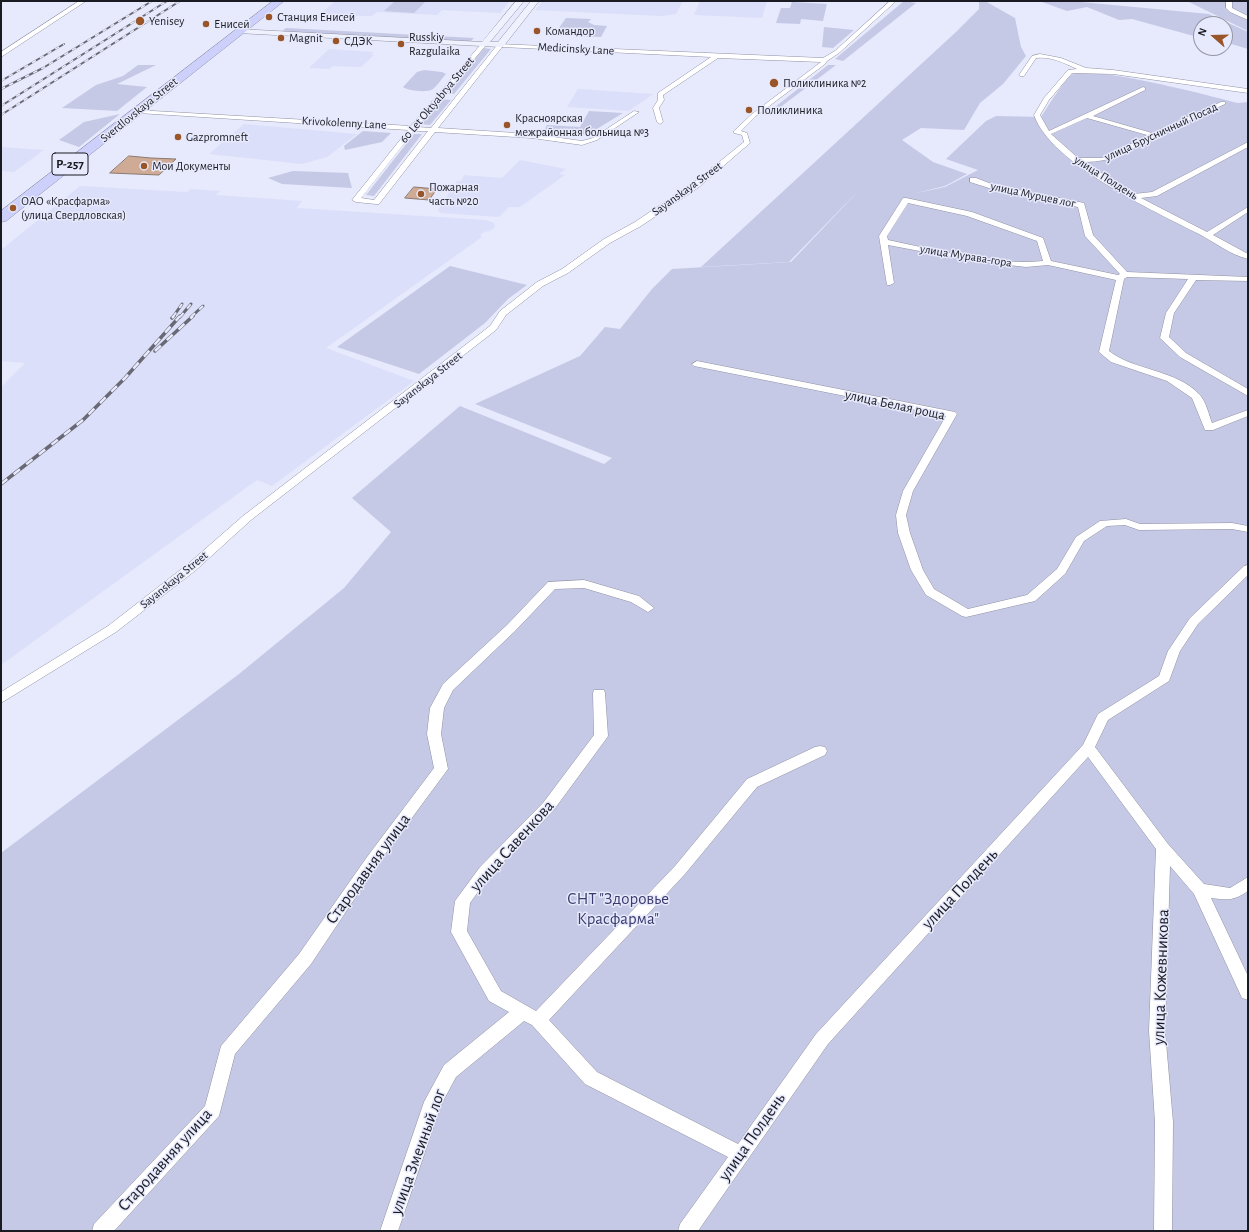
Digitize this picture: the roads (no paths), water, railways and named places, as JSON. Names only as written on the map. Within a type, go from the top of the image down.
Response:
[{"type":"highway","name":"Р-257","points":[[248,24],[279,1]]},
{"type":"highway","name":"Sverdlovskaya Street","points":[[1,218],[248,24]]},
{"type":"main road","name":"60 Let Oktyabrya Street","points":[[484,44],[520,1]]},
{"type":"main road","name":"60 Let Oktyabrya Street","points":[[500,45],[535,1]]},
{"type":"main road","points":[[248,24],[506,38]]},
{"type":"main road","name":"Medicinsky Lane","points":[[238,31],[500,45]]},
{"type":"street","points":[[1,55],[83,1]]},
{"type":"street","points":[[824,60],[837,52],[893,1]]},
{"type":"street","points":[[1229,1],[1229,8],[1232,11],[1248,18]]},
{"type":"street","name":"60 Let Oktyabrya Street","points":[[484,44],[413,128],[356,200],[376,202],[500,45]]},
{"type":"street","name":"Medicinsky Lane","points":[[500,45],[824,60]]},
{"type":"street","points":[[660,122],[660,117],[656,108],[661,100],[660,94],[717,56]]},
{"type":"street","points":[[1022,75],[1034,57],[1042,56],[1067,62],[1084,70]]},
{"type":"street","name":"Sayanskaya Street","points":[[1,698],[112,629],[192,567],[247,518],[424,383],[493,328],[503,313],[540,284],[565,272],[607,241],[638,224],[696,185],[748,142],[745,134],[736,132],[754,115],[823,63],[824,60]]},
{"type":"street","name":"улица Полдень","points":[[1248,91],[1148,77],[1084,70],[1070,71],[1046,100],[1037,115],[1038,122],[1047,133],[1074,160],[1133,196],[1208,235],[1248,258]]},
{"type":"street","points":[[1047,133],[1058,130],[1143,89]]},
{"type":"street","points":[[441,96],[460,97]]},
{"type":"street","name":"улица Брусничный Посад","points":[[1074,160],[1101,160],[1111,157],[1153,135],[1223,103]]},
{"type":"street","name":"Krivokolenny Lane","points":[[138,111],[532,136],[582,143],[595,140],[636,112]]},
{"type":"street","points":[[1086,116],[1153,135]]},
{"type":"street","points":[[1133,196],[1154,194],[1248,144]]},
{"type":"street","name":"улица Мурцев лог","points":[[973,180],[992,186],[1081,205],[1089,236],[1123,276]]},
{"type":"street","points":[[890,283],[882,236],[906,200],[969,214],[1040,240],[1048,263]]},
{"type":"street","points":[[1208,235],[1248,210]]},
{"type":"street","name":"улица Мурава-гора","points":[[884,242],[967,258],[1026,264],[1048,263],[1123,276],[1248,279]]},
{"type":"street","points":[[1123,276],[1104,352],[1114,360],[1170,379],[1196,397],[1209,428],[1248,413]]},
{"type":"street","points":[[1194,277],[1170,314],[1164,338],[1183,356],[1248,393]]},
{"type":"street","name":"улица Белая роща","points":[[697,364],[952,414],[908,491],[901,515],[904,533],[917,570],[930,592],[966,613],[1031,598],[1061,571],[1080,539],[1104,523],[1126,522],[1139,527],[1232,526],[1248,529]]},
{"type":"street","name":"улица Полдень","points":[[687,1231],[822,1039],[1088,748],[1103,717],[1165,678],[1174,651],[1194,621],[1248,569]]},
{"type":"street","name":"Стародавняя улица","points":[[101,1231],[213,1110],[227,1052],[305,959],[372,861],[441,769],[434,734],[437,708],[448,687],[511,628],[552,585],[584,584],[635,599],[648,608]]},
{"type":"street","name":"улица Савенкова","points":[[599,693],[601,736],[548,807],[485,871],[463,901],[459,932],[495,996],[538,1020],[591,1078],[740,1154]]},
{"type":"street","points":[[1088,748],[1163,848],[1200,890],[1248,993]]},
{"type":"street","points":[[538,1020],[680,870],[752,783],[820,751]]},
{"type":"street","name":"улица Кожевникова","points":[[1162,1231],[1164,1122],[1157,1031],[1163,891],[1163,848]]},
{"type":"street","points":[[1200,890],[1232,894],[1248,883]]},
{"type":"street","name":"улица Змеиный лог","points":[[389,1231],[433,1102],[450,1071],[522,1012]]},
{"type":"railway","points":[[1,89],[43,68],[152,1]]},
{"type":"railway","points":[[1,106],[167,1]]},
{"type":"railway","points":[[1,115],[180,1]]},
{"type":"railway","points":[[1,81],[64,44]]},
{"type":"railway","points":[[173,317],[182,304]]},
{"type":"railway","points":[[180,317],[191,304]]},
{"type":"railway","points":[[191,317],[203,306]]},
{"type":"railway","points":[[1,484],[83,420],[125,378],[180,316]]},
{"type":"railway","points":[[155,351],[193,316]]},
{"type":"place","name":"Станция Енисей","points":[[269,17]]},
{"type":"place","name":"Yenisey","points":[[140,21]]},
{"type":"place","name":"Енисей","points":[[206,24]]},
{"type":"place","name":"Командор","points":[[537,31]]},
{"type":"place","name":"Magnit","points":[[281,38]]},
{"type":"place","name":"СДЭК","points":[[336,41]]},
{"type":"place","name":"Russkiy Razgulaika","points":[[401,44]]},
{"type":"place","name":"Поликлиника №2","points":[[774,83]]},
{"type":"place","name":"Поликлиника","points":[[749,110]]},
{"type":"place","name":"Красноярская межрайонная больница №3","points":[[507,125]]},
{"type":"place","name":"Gazpromneft","points":[[178,137]]},
{"type":"place","name":"Мои Документы","points":[[144,166]]},
{"type":"place","name":"Пожарная часть №20","points":[[421,194]]},
{"type":"place","name":"ОАО «Красфарма» (улица Свердловская)","points":[[13,208]]},
{"type":"park label","name":"СНТ \"Здоровье Красфарма\"","points":[[618,909]]}]
